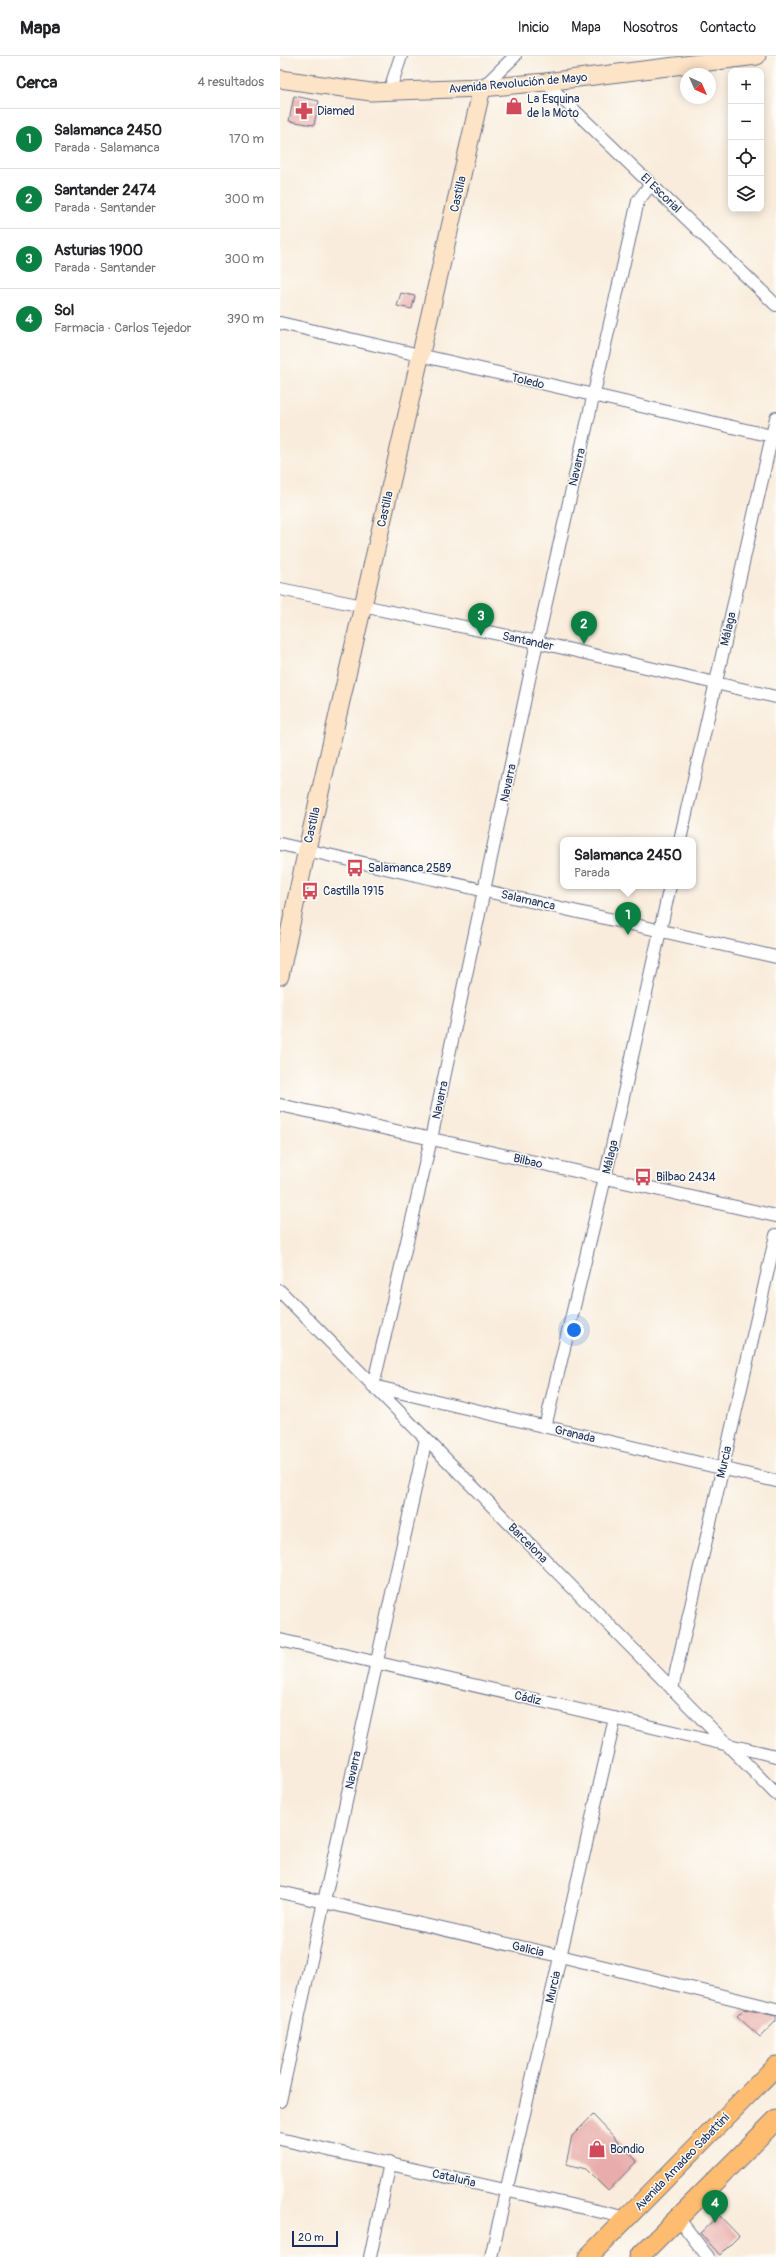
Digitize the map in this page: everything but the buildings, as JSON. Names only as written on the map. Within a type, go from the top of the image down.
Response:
[{"type":"main road","name":"Avenida Amadeo Sabattini","points":[[588,2257],[776,2066]]},
{"type":"main road","points":[[639,2257],[776,2120]]},
{"type":"street","points":[[389,92],[402,56]]},
{"type":"street","points":[[482,88],[515,56]]},
{"type":"street","name":"Avenida Revolución de Mayo","points":[[280,79],[342,89],[389,92],[482,88],[545,82],[756,56]]},
{"type":"street","name":"El Escorial","points":[[545,82],[776,305]]},
{"type":"street","name":"Castilla","points":[[280,976],[306,849],[482,88]]},
{"type":"street","name":"Navarra","points":[[373,1386],[431,1139],[486,890],[538,642],[638,201],[651,184]]},
{"type":"street","name":"Toledo","points":[[280,323],[593,396],[774,436]]},
{"type":"street","name":"Málaga","points":[[681,837],[774,436],[776,418]]},
{"type":"street","name":"Santander","points":[[280,589],[538,642],[776,697]]},
{"type":"street","name":"Salamanca","points":[[280,844],[776,957]]},
{"type":"street","name":"Málaga","points":[[545,1427],[605,1178],[669,889]]},
{"type":"street","name":"Bilbao","points":[[280,1105],[776,1216]]},
{"type":"street","name":"Murcia","points":[[672,1689],[776,1235]]},
{"type":"street","name":"Barcelona","points":[[280,1290],[776,1794]]},
{"type":"street","name":"Granada","points":[[373,1386],[776,1481]]},
{"type":"street","name":"Navarra","points":[[280,2101],[426,1439]]},
{"type":"street","name":"Cádiz","points":[[280,1640],[776,1756]]},
{"type":"street","name":"Murcia","points":[[491,2257],[615,1718]]},
{"type":"street","name":"Galicia","points":[[280,1892],[560,1956],[776,2009]]},
{"type":"street","name":"Cataluña","points":[[280,2139],[628,2218]]},
{"type":"street","points":[[370,2257],[390,2164]]},
{"type":"street","points":[[678,2218],[708,2257]]},
{"type":"place","name":"La Esquina de la Moto","points":[[514,106]]},
{"type":"place","name":"Diamed","points":[[304,111]]},
{"type":"place","name":"Asturias 1900","points":[[481,636]]},
{"type":"place","name":"Santander 2474","points":[[584,644]]},
{"type":"place","name":"Salamanca 2589","points":[[355,868]]},
{"type":"place","name":"Castilla 1915","points":[[310,891]]},
{"type":"place","name":"Salamanca 2450","points":[[628,935]]},
{"type":"place","name":"Bilbao 2434","points":[[643,1177]]},
{"type":"place","name":"Bondio","points":[[597,2149]]},
{"type":"place","name":"Sol","points":[[715,2223]]}]
